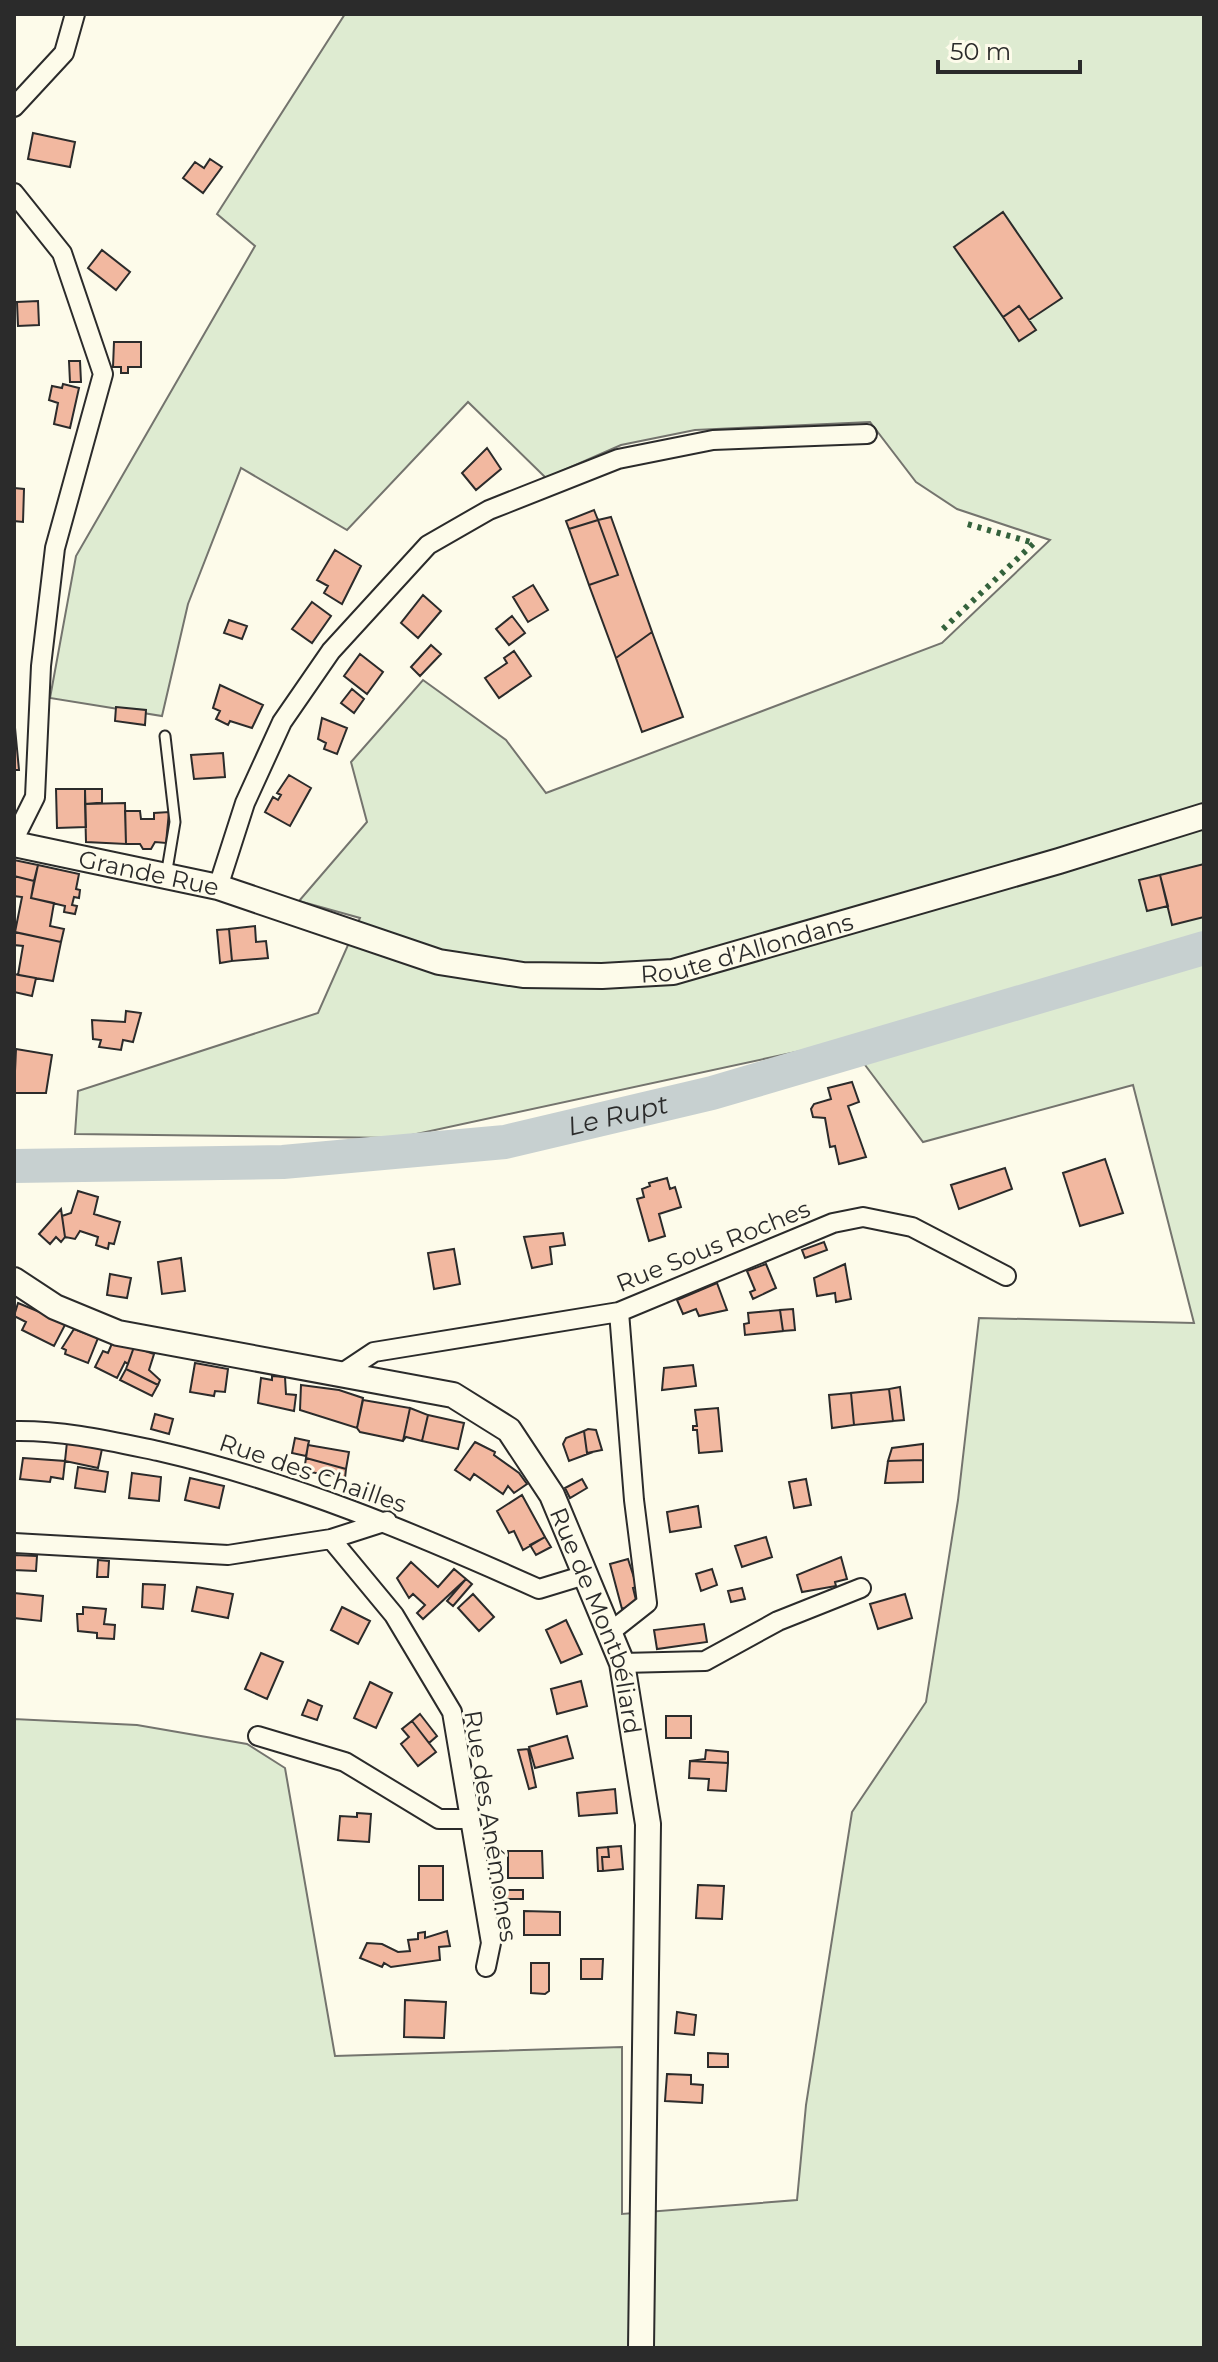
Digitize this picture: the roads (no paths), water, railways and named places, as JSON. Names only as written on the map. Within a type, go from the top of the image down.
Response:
[{"type":"street","points":[[14,107],[64,53],[75,14]]},
{"type":"street","points":[[14,193],[62,253],[103,374],[55,548],[41,666],[35,797],[14,842]]},
{"type":"street","points":[[218,887],[245,803],[282,722],[331,651],[428,545],[489,510],[618,459],[713,440],[867,434]]},
{"type":"street","name":"Route d’Allondans","points":[[283,907],[439,962],[523,975],[673,972],[1204,816]]},
{"type":"street","name":"Grande Rue","points":[[14,842],[218,887],[283,907]]},
{"type":"street","name":"Rue Sous Roches","points":[[338,1376],[374,1352],[619,1312],[833,1223],[863,1217],[912,1227],[1006,1276]]},
{"type":"street","name":"Rue de Montbéliard","points":[[14,1280],[55,1307],[118,1333],[453,1395],[509,1430],[552,1495],[622,1663],[648,1824],[641,2348]]},
{"type":"street","points":[[609,1633],[647,1603],[634,1500],[619,1312]]},
{"type":"street","name":"Rue des Chailles","points":[[14,1431],[100,1438],[232,1468],[387,1521],[539,1589],[585,1575]]},
{"type":"street","points":[[14,1543],[228,1555],[331,1539],[387,1521]]},
{"type":"street","name":"Rue des Anémones","points":[[331,1539],[394,1615],[452,1712],[467,1819],[491,1943],[486,1967]]},
{"type":"street","points":[[622,1663],[705,1661],[778,1621],[861,1588]]},
{"type":"street","points":[[258,1736],[345,1762],[439,1819],[467,1819]]},
{"type":"lane","points":[[165,736],[175,822],[166,876]]},
{"type":"waterway","name":"Le Rupt","points":[[14,1166],[283,1162],[505,1142],[712,1093],[1204,948]]}]
